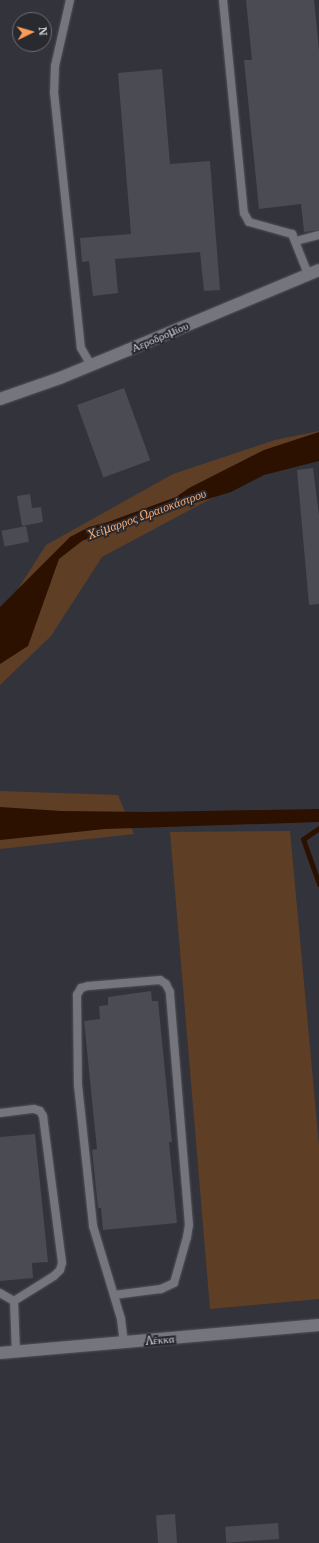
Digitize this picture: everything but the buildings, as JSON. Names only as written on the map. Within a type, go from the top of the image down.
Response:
[{"type":"street","name":"Αεροδρομίου","points":[[0,399],[91,365],[314,272]]},
{"type":"street","name":"Λέκκα","points":[[0,1353],[319,1325]]},
{"type":"lane","points":[[70,0],[55,66],[54,92],[81,348],[91,365]]},
{"type":"lane","points":[[223,0],[244,213],[249,222],[292,234],[296,240],[301,257],[314,272]]},
{"type":"lane","points":[[296,240],[319,235]]},
{"type":"lane","points":[[114,1295],[161,1289],[174,1283],[189,1225],[170,992],[166,984],[160,980],[88,986],[81,988],[77,995],[78,1085],[94,1226],[114,1295],[121,1319],[124,1343]]},
{"type":"lane","points":[[0,1113],[34,1109],[40,1111],[43,1116],[62,1263],[60,1270],[54,1276],[14,1301]]},
{"type":"lane","points":[[0,1293],[14,1301]]},
{"type":"lane","points":[[14,1301],[16,1352]]},
{"type":"shaded area","points":[[319,431],[319,458],[274,465],[102,557],[51,636],[0,685],[0,607],[16,592],[46,545],[173,474],[275,440]]},
{"type":"shaded area","points":[[0,791],[118,795],[134,834],[0,849]]},
{"type":"shaded area","points":[[290,831],[319,1145],[319,1299],[210,1309],[170,832]]},
{"type":"water","points":[[319,432],[319,461],[264,475],[231,492],[116,527],[82,541],[59,559],[28,646],[0,664],[0,607],[70,537],[89,527],[108,522],[176,497],[189,488],[264,450]]},
{"type":"water","points":[[0,807],[61,811],[149,812],[319,809],[319,822],[105,829],[0,840]]},
{"type":"waterway","name":"Χείμαρρος Ωραιοκάστρου","points":[[319,828],[303,839],[319,884]]}]
